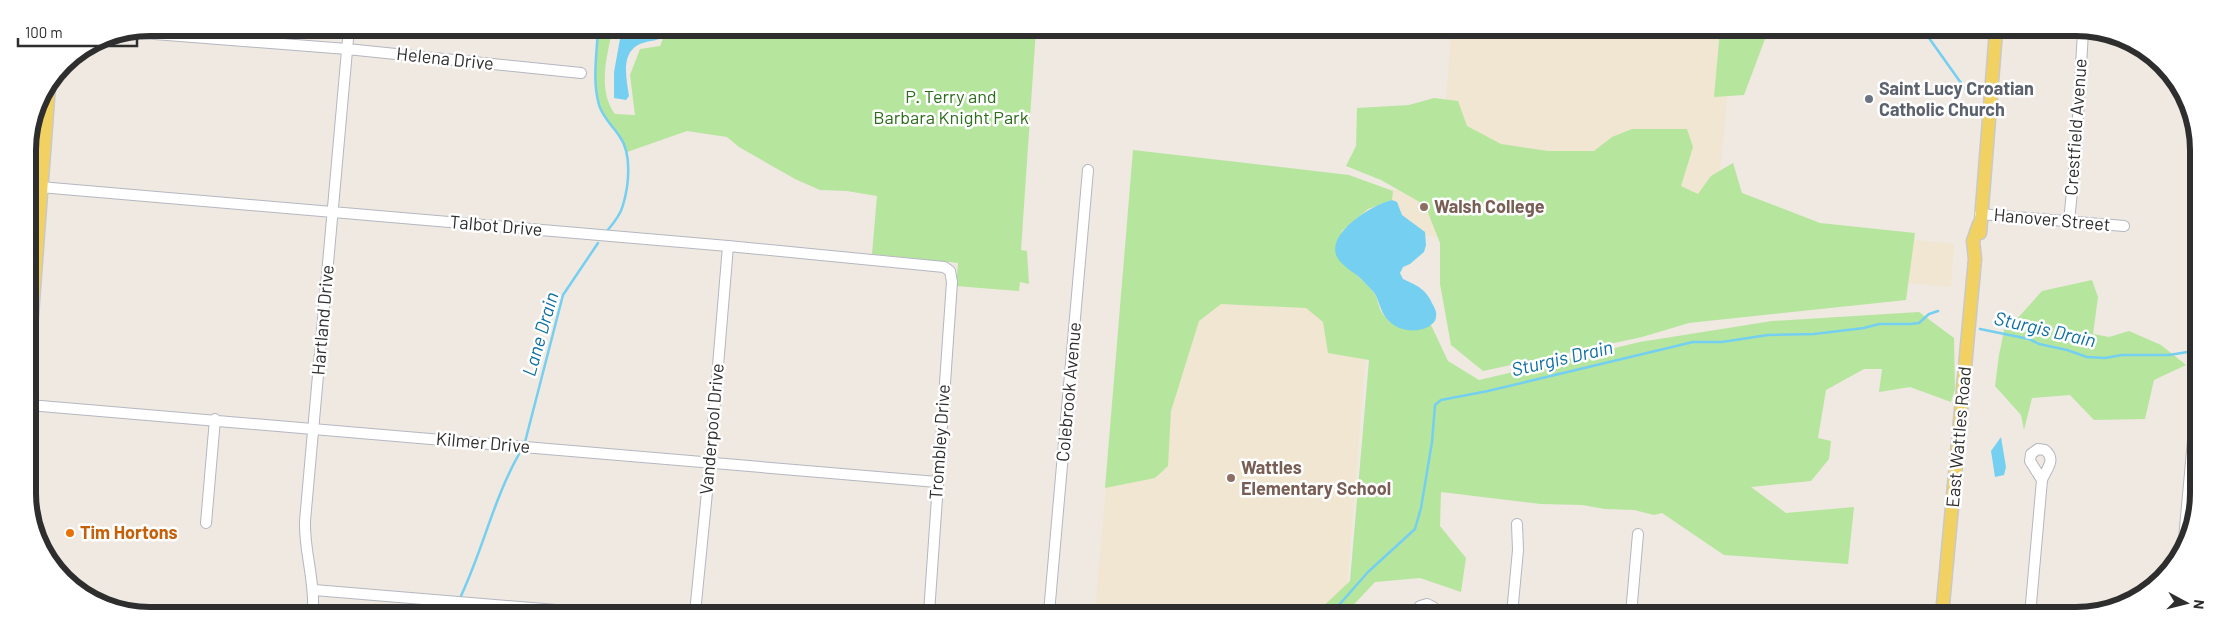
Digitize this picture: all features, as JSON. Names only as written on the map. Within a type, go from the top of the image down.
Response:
[{"type":"main road","points":[[1980,219],[1996,36]]},
{"type":"main road","points":[[36,176],[46,104]]},
{"type":"main road","name":"East Wattles Road","points":[[1943,607],[1976,259],[1973,241],[1980,219]]},
{"type":"street","name":"Helena Drive","points":[[177,36],[581,72]]},
{"type":"street","name":"Hartland Drive","points":[[313,607],[314,590],[305,533],[348,36]]},
{"type":"street","name":"Crestfield Avenue","points":[[2069,222],[2076,150],[2083,36]]},
{"type":"street","name":"Colebrook Avenue","points":[[1050,607],[1088,170]]},
{"type":"street","name":"Talbot Drive","points":[[36,190],[333,211],[728,246],[940,266],[950,272]]},
{"type":"street","name":"Hanover Street","points":[[1980,219],[2124,226]]},
{"type":"street","name":"Vanderpool Drive","points":[[696,607],[728,246]]},
{"type":"street","name":"Trombley Drive","points":[[929,607],[952,282],[950,272]]},
{"type":"street","name":"Kilmer Drive","points":[[36,406],[215,419],[937,482]]},
{"type":"street","points":[[206,523],[215,419]]},
{"type":"street","points":[[2185,524],[2190,473]]},
{"type":"street","points":[[2031,607],[2042,480]]},
{"type":"street","points":[[1513,607],[1518,550],[1517,524]]},
{"type":"street","points":[[1632,607],[1638,534]]},
{"type":"street","points":[[314,590],[526,607]]},
{"type":"street","points":[[1420,607],[1428,604],[1433,607]]},
{"type":"shaded area","points":[[1451,36],[1733,36],[1716,221],[1954,244],[1951,287],[1376,231],[1346,597],[1337,607],[1096,607],[1134,164],[1437,194]]},
{"type":"green space","name":"P. Terry and Barbara Knight Park","points":[[597,36],[611,36],[605,72],[606,94],[615,114],[635,115],[630,75],[640,49],[660,46],[664,36],[1036,36],[1021,250],[1027,251],[1029,284],[1020,282],[1019,291],[956,286],[958,263],[872,254],[877,196],[847,191],[820,190],[795,179],[739,147],[727,137],[687,131],[627,152],[622,140],[605,118],[599,106],[595,87]]},
{"type":"green space","points":[[1720,36],[1766,36],[1744,95],[1714,97]]},
{"type":"green space","points":[[1434,98],[1458,101],[1467,126],[1501,144],[1548,151],[1594,151],[1612,137],[1632,129],[1687,129],[1693,147],[1681,186],[1698,194],[1711,176],[1733,163],[1742,193],[1820,223],[1915,233],[1906,300],[1689,323],[1642,337],[1483,371],[1451,345],[1440,284],[1440,243],[1425,205],[1381,180],[1346,166],[1356,146],[1357,108],[1409,105]]},
{"type":"green space","points":[[1133,150],[1349,175],[1393,191],[1392,200],[1368,209],[1342,231],[1338,258],[1374,293],[1381,311],[1391,322],[1410,330],[1431,325],[1448,361],[1479,380],[1640,342],[1772,321],[1919,312],[1954,338],[1955,389],[1951,402],[1910,387],[1879,392],[1882,369],[1864,369],[1826,390],[1818,438],[1831,441],[1829,459],[1811,481],[1751,487],[1786,513],[1854,507],[1848,564],[1724,555],[1662,513],[1654,515],[1634,510],[1605,509],[1582,505],[1541,504],[1441,492],[1440,526],[1466,558],[1461,592],[1420,578],[1375,582],[1352,607],[1322,607],[1350,581],[1369,360],[1328,353],[1323,322],[1306,308],[1221,304],[1199,321],[1171,411],[1168,466],[1155,478],[1105,488]]},
{"type":"green space","points":[[2092,280],[2098,297],[2093,334],[2109,337],[2129,331],[2161,345],[2186,365],[2154,380],[2145,419],[2094,420],[2070,395],[2032,398],[2024,430],[2021,415],[1995,386],[2005,326],[2016,320],[2042,291]]},
{"type":"water","points":[[621,36],[660,36],[659,39],[643,43],[631,52],[626,65],[629,96],[626,100],[614,98],[614,72]]},
{"type":"water","points":[[1392,200],[1397,202],[1402,215],[1425,232],[1426,245],[1424,252],[1410,264],[1403,267],[1400,273],[1403,279],[1424,292],[1435,309],[1435,321],[1423,329],[1407,330],[1393,324],[1384,315],[1374,293],[1362,279],[1337,257],[1335,248],[1344,229],[1364,213]]},
{"type":"water","points":[[2001,437],[2006,467],[2004,475],[1995,477],[1991,451]]},
{"type":"waterway","name":"Lane Drain","points":[[598,36],[595,77],[599,105],[624,144],[628,161],[627,188],[622,208],[607,231]]},
{"type":"waterway","points":[[1928,36],[1966,90]]},
{"type":"waterway","name":"Lane Drain","points":[[525,442],[563,295],[598,243]]},
{"type":"waterway","name":"Sturgis Drain","points":[[1337,607],[1368,572],[1415,529],[1421,508],[1432,442],[1435,405],[1441,400],[1488,391],[1693,342],[1722,342],[1768,335],[1814,334],[1864,328],[1879,324],[1919,323],[1929,314],[1938,311]]},
{"type":"waterway","name":"Sturgis Drain","points":[[1980,329],[2029,339],[2039,344],[2067,350],[2087,357],[2169,355],[2190,352]]},
{"type":"waterway","name":"Lane Drain","points":[[459,600],[502,490],[519,454]]},
{"type":"place","name":"Saint Lucy Croatian Catholic Church","points":[[1869,99]]},
{"type":"place","name":"Walsh College","points":[[1424,207]]},
{"type":"place","name":"Wattles Elementary School","points":[[1231,478]]},
{"type":"place","name":"Tim Hortons","points":[[70,533]]}]
